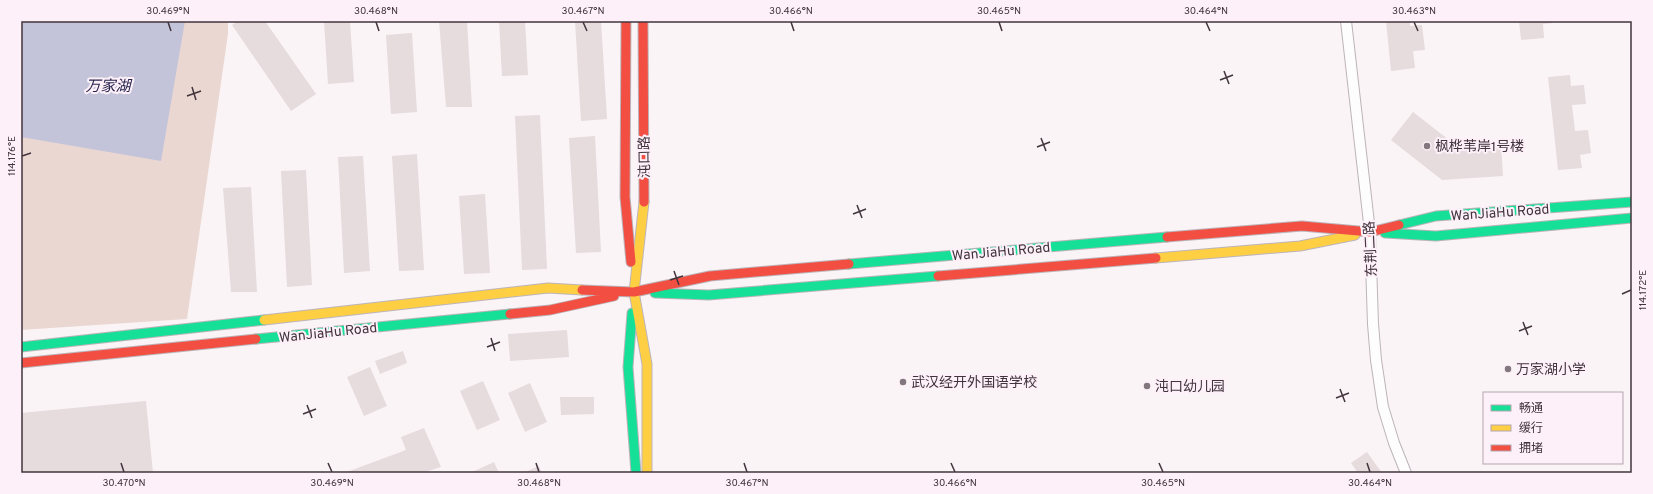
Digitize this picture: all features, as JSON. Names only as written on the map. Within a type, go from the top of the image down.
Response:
[{"type":"main road","name":"沌口路","points":[[626,21],[625,197],[634,292],[647,364],[647,473]]},
{"type":"main road","name":"沌口路","points":[[636,473],[628,367],[634,292],[645,196],[643,21]]},
{"type":"main road","name":"WanJiaHu Road","points":[[21,347],[548,288],[716,295],[1300,246],[1370,232],[1436,216],[1632,202]]},
{"type":"main road","name":"WanJiaHu Road","points":[[21,363],[550,310],[710,276],[1294,227],[1436,236],[1632,218]]},
{"type":"street","name":"东荆二路","points":[[1346,21],[1370,232],[1373,324],[1376,360],[1383,407],[1394,443],[1406,473]]},
{"type":"shaded area","points":[[21,21],[228,21],[228,34],[187,319],[21,330]]},
{"type":"water","name":"万家湖","points":[[21,21],[185,21],[161,161],[21,137]]},
{"type":"building","points":[[238,21],[265,21],[316,94],[291,111],[232,25]]},
{"type":"building","points":[[324,21],[350,21],[354,82],[328,84]]},
{"type":"building","points":[[439,21],[467,21],[472,107],[446,107]]},
{"type":"building","points":[[499,21],[525,21],[528,75],[502,76]]},
{"type":"building","points":[[575,21],[601,21],[607,119],[581,121]]},
{"type":"building","points":[[1386,21],[1410,21],[1410,26],[1422,25],[1425,50],[1413,51],[1415,68],[1391,71]]},
{"type":"building","points":[[1519,21],[1553,21],[1553,23],[1543,24],[1544,38],[1521,40]]},
{"type":"building","points":[[412,33],[417,112],[391,114],[386,35]]},
{"type":"building","points":[[1570,75],[1571,86],[1584,85],[1586,104],[1572,105],[1575,131],[1588,130],[1591,153],[1580,155],[1582,168],[1558,170],[1548,77]]},
{"type":"building","name":"枫桦苇岸1号楼","points":[[1413,112],[1458,147],[1501,144],[1503,176],[1442,180],[1391,140]]},
{"type":"building","points":[[540,115],[547,269],[522,270],[515,116]]},
{"type":"building","points":[[595,136],[601,252],[576,253],[569,138]]},
{"type":"building","points":[[417,154],[424,270],[399,271],[392,156]]},
{"type":"building","points":[[363,156],[370,271],[344,273],[338,157]]},
{"type":"building","points":[[306,170],[312,285],[287,287],[281,171]]},
{"type":"building","points":[[251,187],[257,292],[231,292],[223,188]]},
{"type":"building","points":[[485,194],[490,273],[464,274],[459,196]]},
{"type":"building","points":[[567,330],[569,357],[510,361],[508,334]]},
{"type":"building","points":[[403,351],[407,363],[380,374],[375,361]]},
{"type":"building","points":[[370,367],[387,406],[364,416],[347,377]]},
{"type":"building","points":[[483,381],[500,420],[477,430],[460,391]]},
{"type":"building","points":[[530,383],[547,422],[525,432],[508,393]]},
{"type":"building","points":[[560,397],[594,397],[594,414],[561,415]]},
{"type":"building","points":[[146,401],[153,473],[21,473],[21,413]]},
{"type":"building","points":[[424,428],[441,467],[422,473],[344,473],[406,450],[401,437]]},
{"type":"building","points":[[1367,452],[1382,473],[1358,473],[1351,463]]},
{"type":"building","points":[[494,462],[499,473],[470,473]]},
{"type":"building","points":[[539,466],[542,473],[523,473]]},
{"type":"traffic: fast","points":[[1399,225],[1436,216],[1632,202]]},
{"type":"traffic: fast","points":[[1385,233],[1436,236],[1632,218]]},
{"type":"traffic: fast","points":[[849,264],[1167,237]]},
{"type":"traffic: fast","points":[[655,293],[709,295],[938,276]]},
{"type":"traffic: fast","points":[[632,313],[628,367],[636,473]]},
{"type":"traffic: fast","points":[[256,339],[510,314]]},
{"type":"traffic: fast","points":[[21,347],[264,320]]},
{"type":"traffic: slow","points":[[644,202],[634,292],[647,364],[647,473]]},
{"type":"traffic: slow","points":[[1156,258],[1300,246],[1355,235]]},
{"type":"traffic: slow","points":[[264,320],[548,288],[582,290]]},
{"type":"traffic: jam","points":[[626,21],[625,197],[631,262]]},
{"type":"traffic: jam","points":[[643,21],[644,202]]},
{"type":"traffic: jam","points":[[1167,237],[1302,226],[1370,232],[1399,225]]},
{"type":"traffic: jam","points":[[938,276],[1156,258]]},
{"type":"traffic: jam","points":[[582,290],[634,292],[710,276],[849,264]]},
{"type":"traffic: jam","points":[[510,314],[550,310],[614,296]]},
{"type":"traffic: jam","points":[[21,363],[256,339]]},
{"type":"place","name":"枫桦苇岸1号楼","points":[[1427,146]]},
{"type":"place","name":"万家湖小学","points":[[1508,369]]},
{"type":"place","name":"武汉经开外国语学校","points":[[903,382]]},
{"type":"place","name":"沌口幼儿园","points":[[1147,386]]}]
